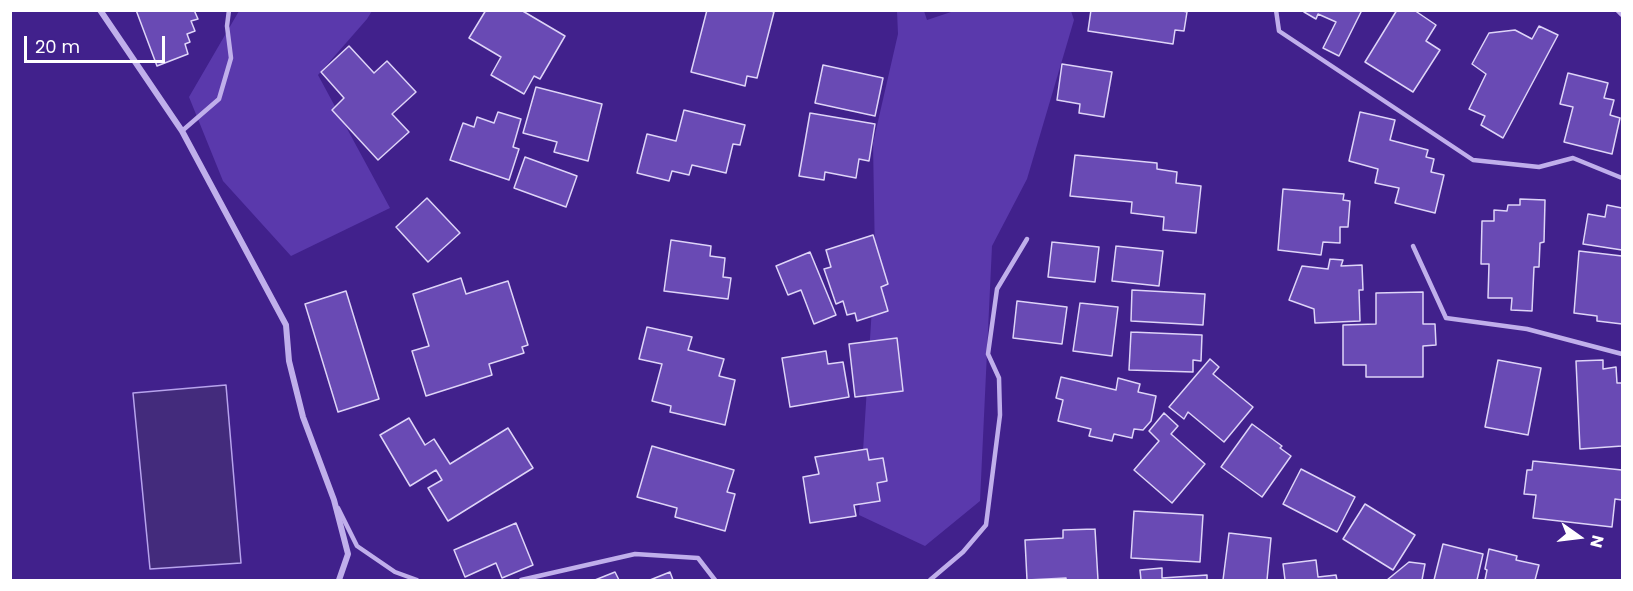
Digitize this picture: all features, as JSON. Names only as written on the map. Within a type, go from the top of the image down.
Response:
[{"type":"street","points":[[100,10],[182,131],[286,325],[289,361],[303,417],[334,500],[348,554],[339,580]]},
{"type":"lane","points":[[182,131],[219,99],[231,58],[227,26],[229,10]]},
{"type":"lane","points":[[1276,10],[1279,31],[1473,160],[1539,167],[1573,158],[1623,178]]},
{"type":"lane","points":[[1617,10],[1623,15]]},
{"type":"lane","points":[[930,580],[963,552],[986,525],[1000,415],[999,378],[988,354],[989,343],[997,289],[1027,239]]},
{"type":"lane","points":[[1413,246],[1446,318],[1527,329],[1623,354]]},
{"type":"lane","points":[[334,500],[357,546],[395,572],[417,580]]},
{"type":"lane","points":[[520,580],[634,554],[698,558],[715,580]]},
{"type":"shaded area","points":[[239,11],[372,11],[318,75],[390,208],[291,256],[223,181],[189,97]]},
{"type":"shaded area","points":[[897,11],[924,11],[927,20],[954,11],[1071,11],[1074,20],[1027,179],[992,246],[980,501],[925,546],[859,515],[875,259],[873,143],[898,34]]},
{"type":"shaded area","points":[[226,385],[241,563],[150,569],[133,393]]},
{"type":"building","points":[[136,10],[194,10],[198,19],[191,21],[195,31],[187,34],[190,42],[185,44],[188,54],[157,66]]},
{"type":"building","points":[[486,10],[521,10],[565,36],[540,79],[534,76],[524,94],[491,75],[501,57],[469,38]]},
{"type":"building","points":[[707,10],[768,10],[774,12],[757,78],[747,76],[745,86],[691,72]]},
{"type":"building","points":[[1091,10],[1179,10],[1187,12],[1184,31],[1175,30],[1173,44],[1088,31]]},
{"type":"building","points":[[1305,10],[1362,10],[1339,56],[1323,48],[1336,22],[1318,14],[1316,19],[1304,12]]},
{"type":"building","points":[[1397,10],[1414,10],[1436,25],[1426,41],[1440,50],[1413,92],[1365,62]]},
{"type":"building","points":[[1539,26],[1558,35],[1503,138],[1481,125],[1485,116],[1469,109],[1486,74],[1472,64],[1489,33],[1515,30],[1532,39]]},
{"type":"building","points":[[349,46],[374,73],[387,61],[416,92],[392,114],[409,132],[378,160],[332,110],[344,98],[321,72]]},
{"type":"building","points":[[1062,64],[1112,72],[1104,117],[1079,113],[1080,104],[1057,100]]},
{"type":"building","points":[[823,65],[883,78],[875,116],[815,103]]},
{"type":"building","points":[[1568,73],[1608,83],[1604,98],[1614,100],[1610,115],[1620,118],[1612,154],[1564,142],[1573,107],[1560,104]]},
{"type":"building","points":[[536,87],[602,104],[588,161],[554,152],[557,142],[523,133]]},
{"type":"building","points":[[684,110],[745,125],[740,145],[733,144],[726,173],[692,165],[689,175],[672,171],[669,181],[637,173],[647,134],[676,141]]},
{"type":"building","points":[[498,112],[521,119],[513,147],[519,149],[509,180],[450,160],[463,123],[474,127],[477,117],[494,123]]},
{"type":"building","points":[[1360,112],[1395,120],[1390,140],[1428,150],[1426,157],[1434,159],[1431,172],[1444,175],[1435,213],[1395,203],[1399,188],[1375,183],[1378,169],[1349,161]]},
{"type":"building","points":[[810,113],[875,124],[869,161],[859,159],[856,178],[825,172],[824,180],[799,176]]},
{"type":"building","points":[[1075,155],[1157,163],[1157,169],[1177,172],[1176,183],[1201,186],[1196,233],[1163,230],[1164,217],[1131,213],[1132,202],[1070,196]]},
{"type":"building","points":[[525,157],[577,176],[566,207],[514,188]]},
{"type":"building","points":[[1283,189],[1344,194],[1343,200],[1350,201],[1348,227],[1340,227],[1340,243],[1323,242],[1321,255],[1278,250]]},
{"type":"building","points":[[427,198],[460,233],[428,262],[396,227]]},
{"type":"building","points":[[1520,199],[1545,200],[1544,242],[1540,243],[1539,267],[1534,267],[1532,311],[1511,310],[1512,298],[1488,298],[1489,264],[1481,264],[1482,221],[1494,221],[1494,210],[1507,211],[1508,205],[1520,205]]},
{"type":"building","points":[[1607,205],[1622,208],[1622,250],[1583,244],[1588,214],[1605,217]]},
{"type":"building","points":[[873,235],[888,284],[881,287],[888,311],[857,321],[855,313],[847,315],[843,301],[836,304],[824,269],[831,267],[826,250]]},
{"type":"building","points":[[671,240],[711,246],[710,256],[725,258],[723,277],[731,278],[728,299],[664,291]]},
{"type":"building","points":[[1052,242],[1099,247],[1095,282],[1048,277]]},
{"type":"building","points":[[1116,246],[1163,251],[1159,286],[1112,281]]},
{"type":"building","points":[[1579,251],[1622,256],[1622,324],[1597,321],[1597,316],[1574,313]]},
{"type":"building","points":[[810,252],[836,315],[814,324],[801,290],[788,295],[776,266]]},
{"type":"building","points":[[1330,259],[1343,260],[1341,266],[1362,265],[1363,290],[1359,290],[1360,321],[1315,323],[1314,309],[1289,300],[1302,266],[1328,269]]},
{"type":"building","points":[[461,278],[466,294],[508,281],[528,345],[522,347],[524,353],[489,364],[492,375],[426,396],[412,351],[429,346],[413,294]]},
{"type":"building","points":[[1132,290],[1205,294],[1203,325],[1131,321]]},
{"type":"building","points":[[346,291],[379,399],[338,412],[305,304]]},
{"type":"building","points":[[1423,292],[1423,324],[1435,324],[1436,345],[1423,346],[1423,377],[1366,377],[1366,365],[1343,365],[1343,325],[1376,324],[1376,293]]},
{"type":"building","points":[[1017,301],[1067,307],[1062,344],[1013,338]]},
{"type":"building","points":[[1080,303],[1118,307],[1112,356],[1073,351]]},
{"type":"building","points":[[647,327],[692,337],[688,350],[724,359],[719,376],[735,380],[725,425],[670,412],[671,406],[652,401],[662,364],[639,359]]},
{"type":"building","points":[[1131,332],[1202,335],[1201,361],[1193,360],[1193,372],[1129,370]]},
{"type":"building","points":[[897,338],[903,391],[855,397],[849,344]]},
{"type":"building","points":[[826,351],[828,364],[843,362],[849,397],[790,407],[782,358]]},
{"type":"building","points":[[1210,359],[1219,367],[1213,374],[1253,407],[1224,442],[1188,412],[1184,419],[1169,407]]},
{"type":"building","points":[[1498,360],[1541,368],[1528,435],[1485,427]]},
{"type":"building","points":[[1603,360],[1603,369],[1616,367],[1617,383],[1622,383],[1622,446],[1580,449],[1576,361]]},
{"type":"building","points":[[1061,377],[1116,390],[1118,378],[1140,384],[1138,392],[1156,396],[1151,421],[1143,430],[1134,429],[1132,438],[1114,434],[1112,441],[1089,436],[1091,429],[1058,421],[1063,400],[1056,398]]},
{"type":"building","points":[[1164,413],[1178,426],[1171,434],[1205,464],[1172,503],[1134,470],[1159,441],[1149,431]]},
{"type":"building","points":[[409,418],[425,445],[434,439],[450,464],[508,428],[533,468],[448,521],[428,488],[442,480],[436,470],[410,486],[380,435]]},
{"type":"building","points":[[1252,424],[1282,446],[1280,448],[1291,456],[1262,497],[1221,467]]},
{"type":"building","points":[[652,446],[734,470],[727,492],[735,494],[725,531],[675,517],[677,508],[637,497]]},
{"type":"building","points":[[867,449],[869,460],[883,458],[887,481],[877,483],[880,501],[854,505],[856,516],[810,523],[803,477],[819,474],[815,457]]},
{"type":"building","points":[[1533,461],[1622,470],[1622,500],[1615,499],[1612,527],[1533,518],[1536,495],[1524,494],[1527,470],[1532,470]]},
{"type":"building","points":[[1301,469],[1355,497],[1337,532],[1283,504]]},
{"type":"building","points":[[1365,504],[1415,535],[1393,570],[1343,539]]},
{"type":"building","points":[[1134,511],[1203,515],[1200,562],[1131,558]]},
{"type":"building","points":[[516,523],[533,565],[502,578],[496,563],[465,577],[454,550]]},
{"type":"building","points":[[1095,529],[1098,580],[1066,580],[1066,578],[1027,580],[1025,540],[1063,538],[1063,530]]},
{"type":"building","points":[[1229,533],[1271,538],[1267,580],[1223,580]]},
{"type":"building","points":[[1443,544],[1483,554],[1477,580],[1434,580]]},
{"type":"building","points":[[1489,549],[1517,556],[1516,560],[1539,565],[1535,580],[1485,580]]},
{"type":"building","points":[[1316,560],[1318,577],[1336,575],[1337,580],[1285,580],[1283,564]]},
{"type":"building","points":[[1409,562],[1425,564],[1422,580],[1387,580]]},
{"type":"building","points":[[1162,568],[1162,578],[1207,575],[1207,580],[1141,580],[1140,570]]},
{"type":"building","points":[[615,572],[619,580],[595,580]]},
{"type":"building","points":[[670,572],[673,580],[650,580]]}]
